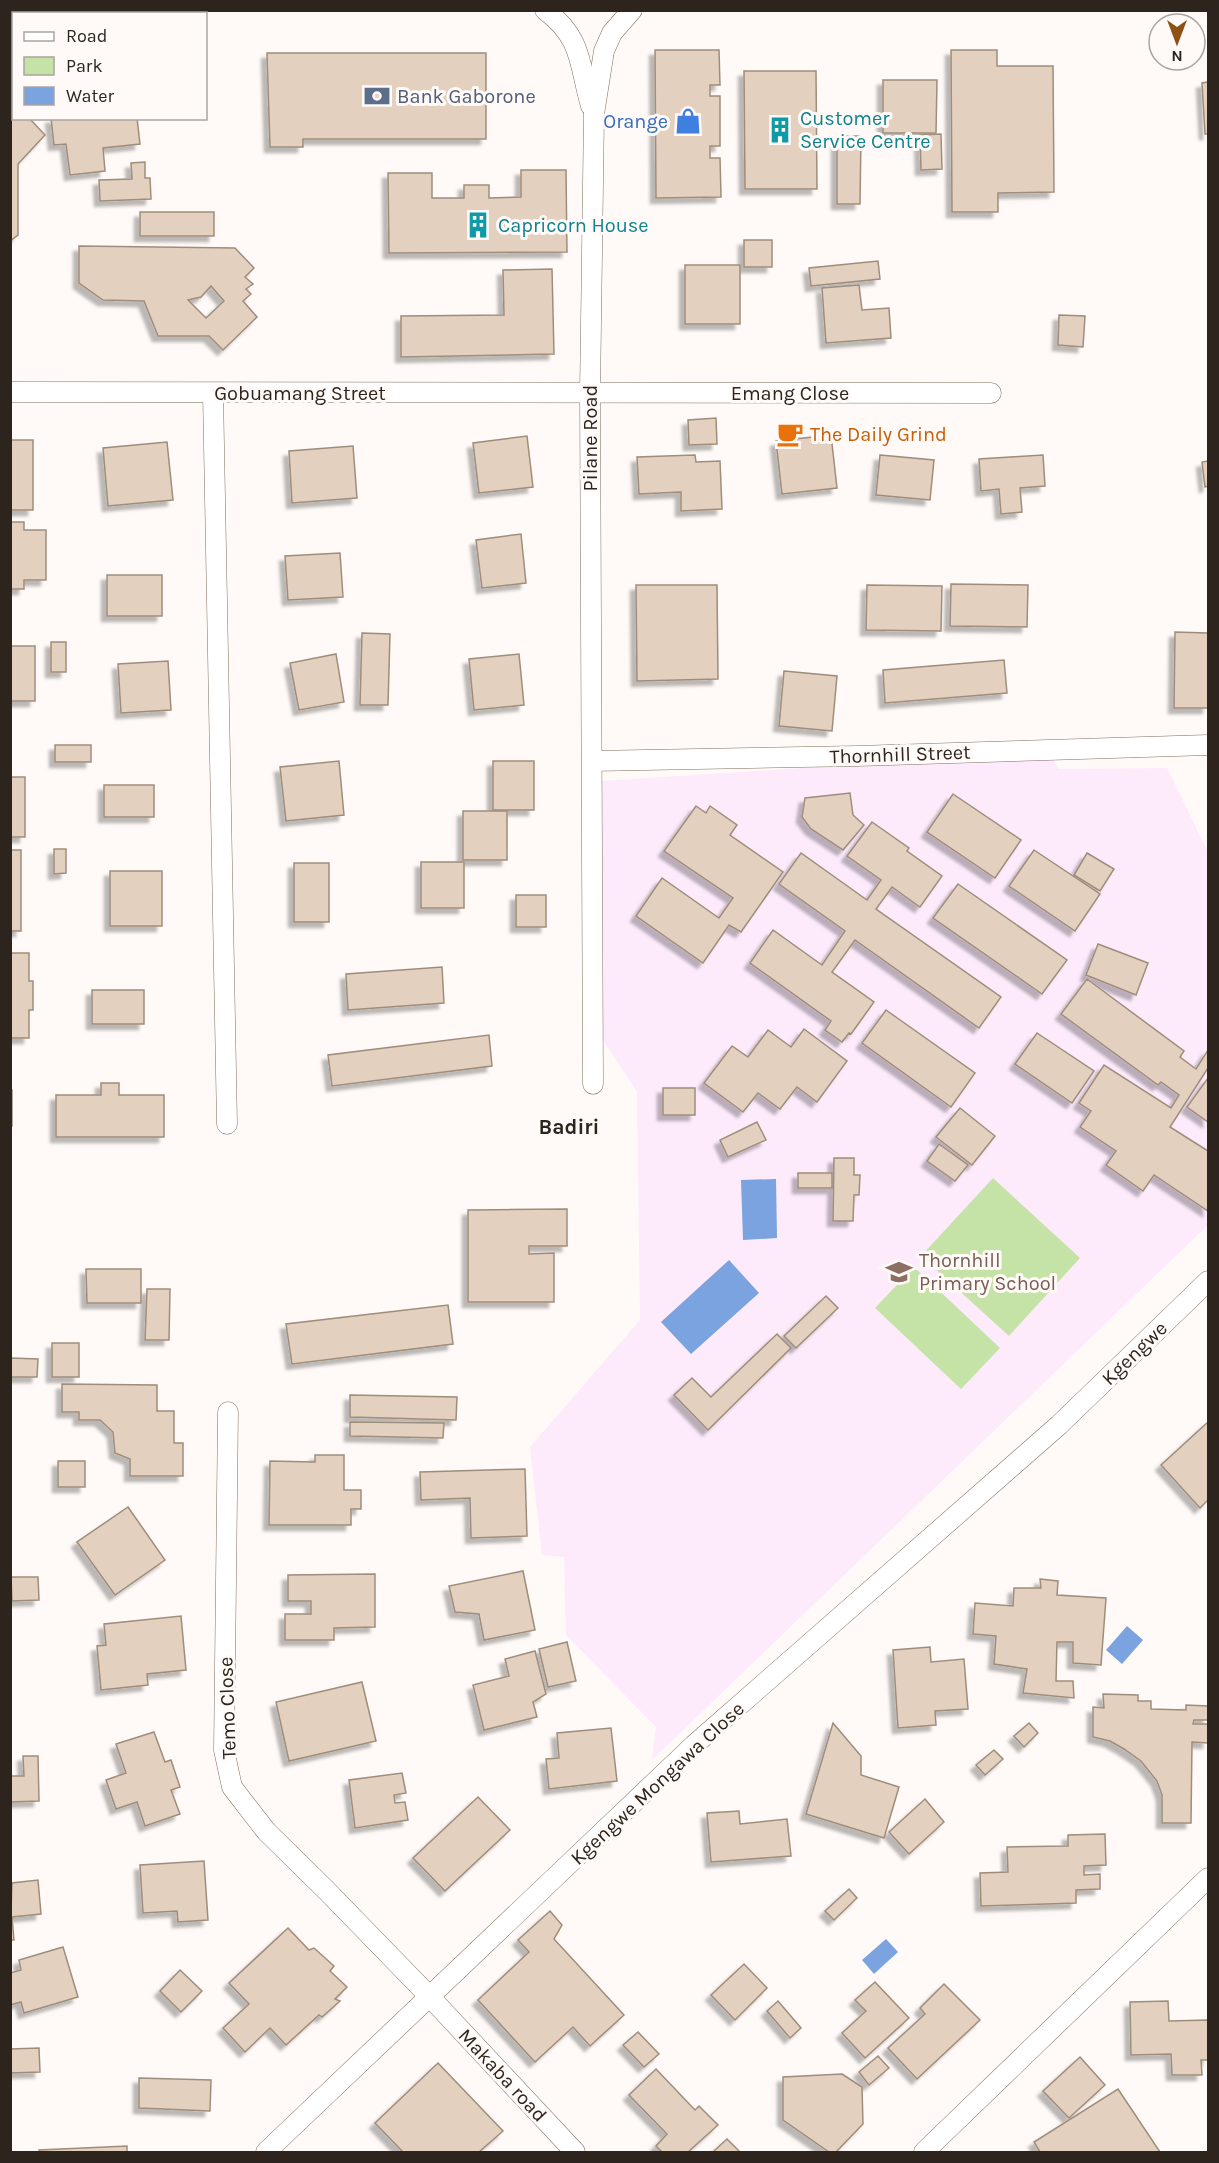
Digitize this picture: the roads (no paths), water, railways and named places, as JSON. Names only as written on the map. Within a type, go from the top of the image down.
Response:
[{"type":"street","points":[[545,10],[560,21],[576,46],[594,114]]},
{"type":"street","points":[[594,114],[604,51],[612,33],[632,10]]},
{"type":"street","name":"Pilane Road","points":[[592,1084],[590,393],[594,114]]},
{"type":"street","name":"Gobuamang Street","points":[[10,392],[590,393]]},
{"type":"street","points":[[213,393],[227,1124]]},
{"type":"street","name":"Emang Close","points":[[590,393],[991,393]]},
{"type":"street","name":"Thornhill Street","points":[[592,761],[857,756],[1209,745]]},
{"type":"street","name":"Kgengwe","points":[[1059,1425],[1209,1281]]},
{"type":"street","name":"Temo Close","points":[[228,1412],[224,1750],[232,1787],[266,1831],[430,1997]]},
{"type":"street","name":"Kgengwe Mongawa Close","points":[[266,2152],[694,1745],[1059,1425]]},
{"type":"street","points":[[924,2152],[1209,1878]]},
{"type":"street","name":"Makaba road","points":[[430,1997],[575,2152]]},
{"type":"water","points":[[776,1179],[777,1238],[743,1240],[741,1180]]},
{"type":"water","points":[[729,1260],[759,1293],[691,1354],[661,1322]]},
{"type":"water","points":[[1127,1626],[1143,1640],[1122,1664],[1106,1650]]},
{"type":"water","points":[[886,1939],[898,1952],[874,1974],[862,1960]]},
{"type":"place","name":"Bank Gaborone","points":[[377,96]]},
{"type":"place","name":"Orange","points":[[688,121]]},
{"type":"place","name":"Customer Service Centre","points":[[780,130]]},
{"type":"place","name":"Capricorn House","points":[[478,225]]},
{"type":"place","name":"The Daily Grind","points":[[790,434]]},
{"type":"place","name":"Thornhill Primary School","points":[[899,1272]]},
{"type":"district","name":"Badiri","points":[[569,1127]]}]
